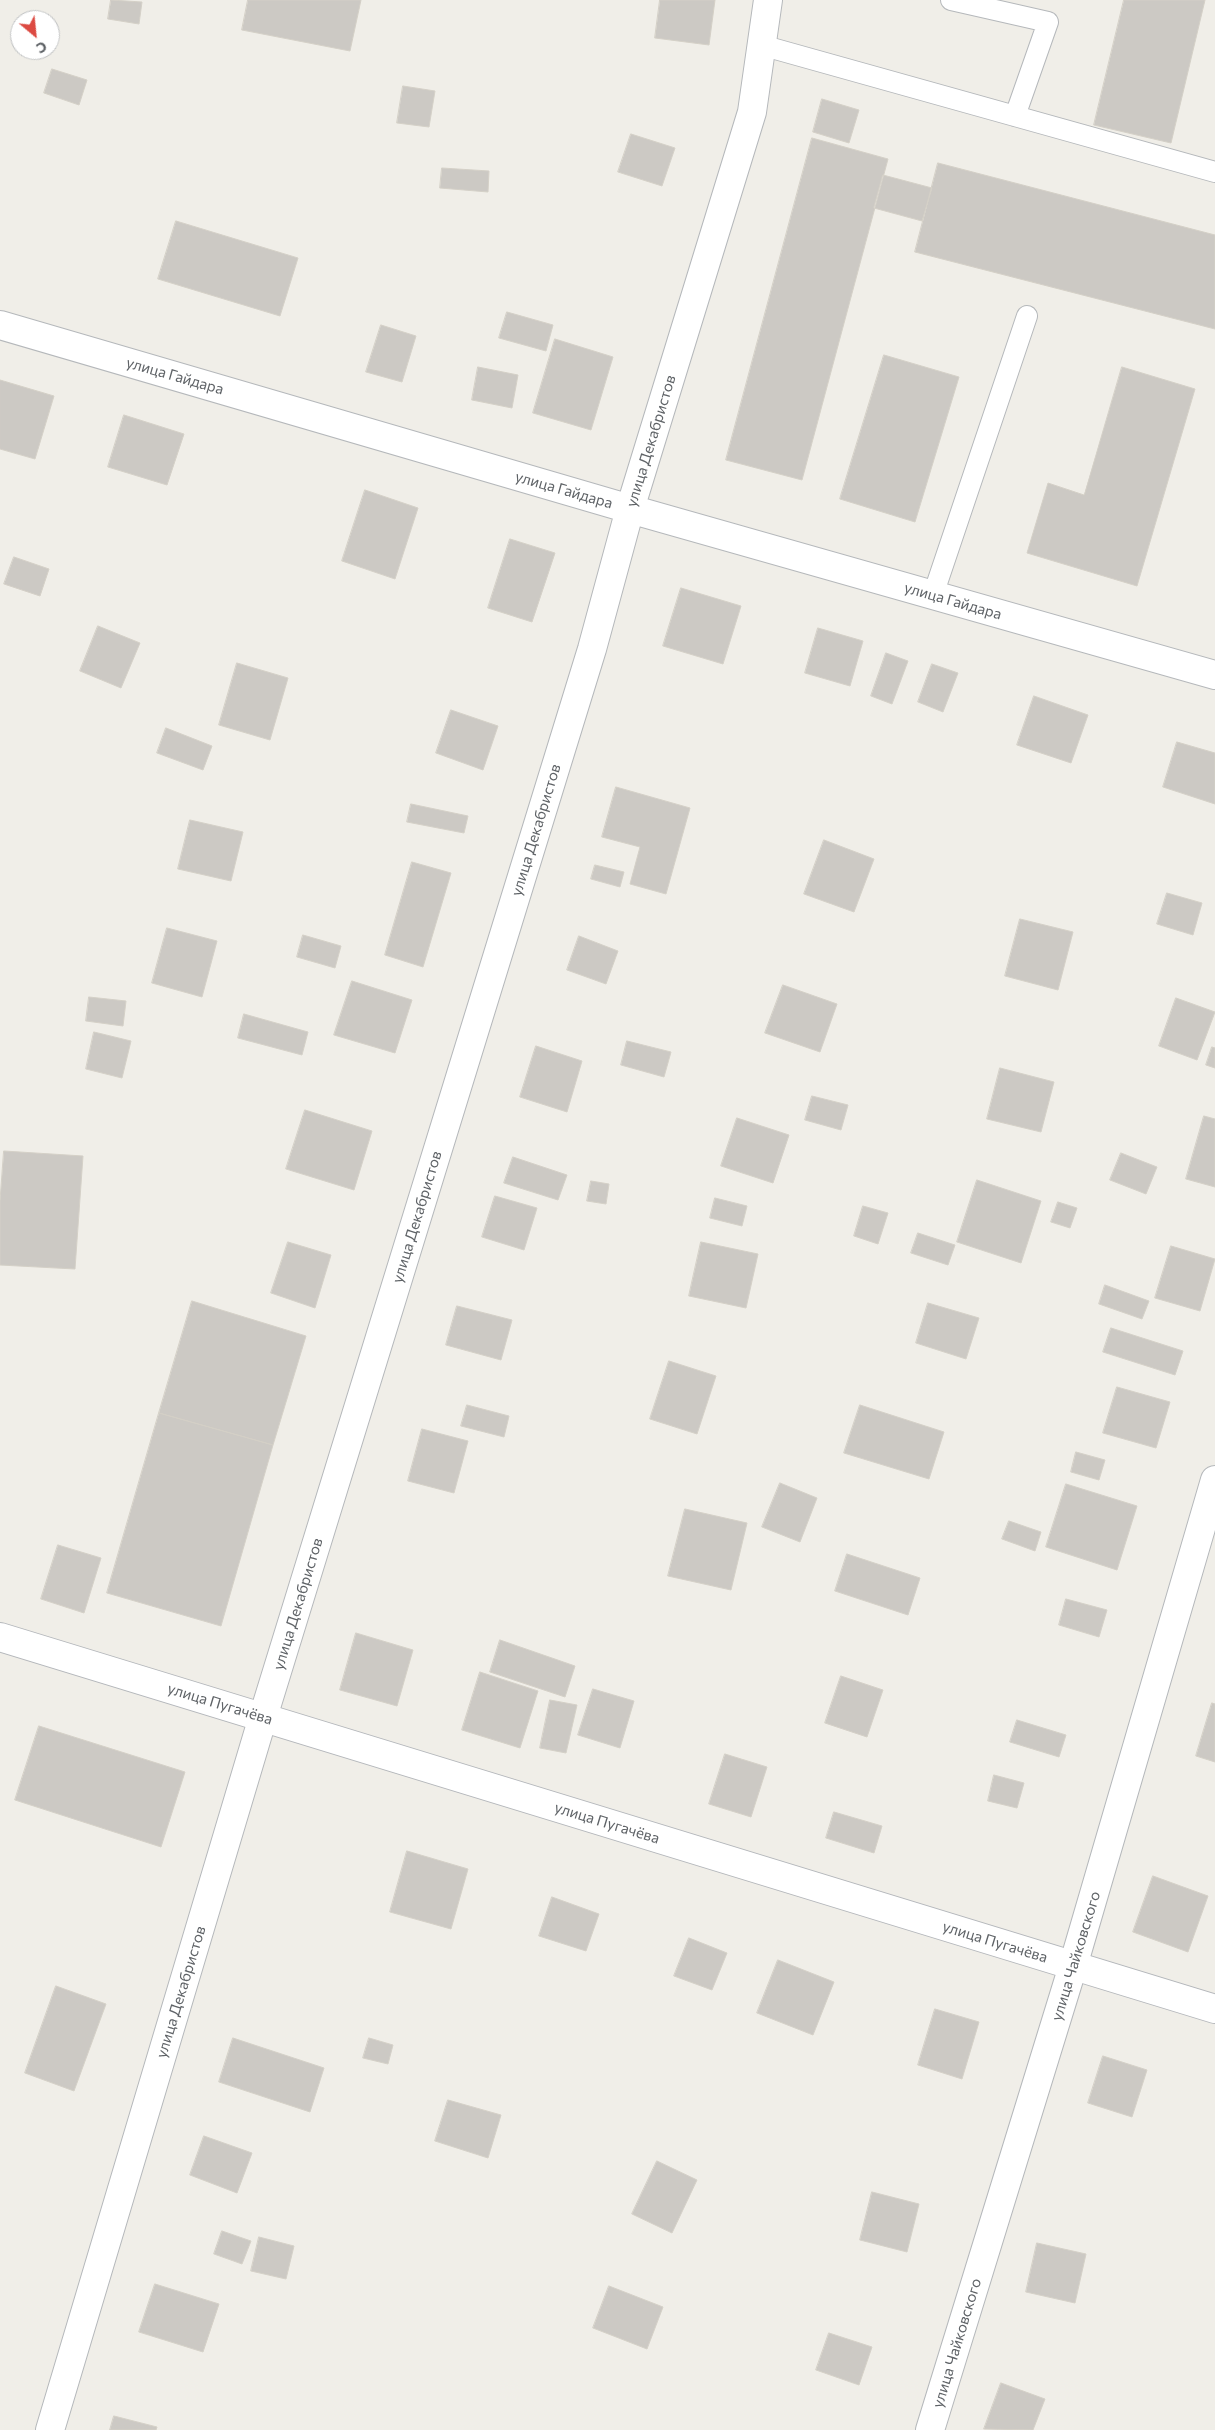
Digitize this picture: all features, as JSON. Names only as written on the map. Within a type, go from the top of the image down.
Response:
[{"type":"street","name":"улица Декабристов","points":[[50,2430],[263,1717],[592,649],[630,509],[752,112],[768,0]]},
{"type":"street","name":"улица Гайдара","points":[[0,324],[630,509],[1215,675]]},
{"type":"street","name":"улица Чайковского","points":[[930,2430],[1074,1966],[1215,1480]]},
{"type":"street","name":"улица Пугачёва","points":[[0,1637],[1215,2009]]},
{"type":"lane","points":[[952,0],[1048,22],[1015,116]]},
{"type":"lane","points":[[761,45],[1215,172]]},
{"type":"lane","points":[[933,595],[1027,316]]},
{"type":"building","points":[[111,0],[142,2],[139,24],[108,19]]},
{"type":"building","points":[[248,0],[361,0],[350,51],[242,30]]},
{"type":"building","points":[[660,0],[715,0],[709,45],[655,38]]},
{"type":"building","points":[[1124,0],[1205,0],[1171,143],[1094,125]]},
{"type":"building","points":[[52,69],[87,80],[79,105],[44,93]]},
{"type":"building","points":[[403,86],[435,91],[429,127],[397,123]]},
{"type":"building","points":[[822,99],[859,110],[849,143],[813,132]]},
{"type":"building","points":[[631,134],[675,148],[662,186],[618,172]]},
{"type":"building","points":[[812,138],[888,159],[802,480],[726,460]]},
{"type":"building","points":[[938,163],[1215,235],[1215,329],[915,252]]},
{"type":"building","points":[[442,168],[489,171],[488,192],[440,188]]},
{"type":"building","points":[[883,175],[932,188],[922,221],[874,208]]},
{"type":"building","points":[[176,221],[298,258],[280,316],[158,279]]},
{"type":"building","points":[[507,312],[553,325],[546,351],[499,338]]},
{"type":"building","points":[[381,325],[416,336],[402,382],[366,372]]},
{"type":"building","points":[[555,339],[613,357],[591,430],[533,413]]},
{"type":"building","points":[[884,355],[959,377],[915,522],[840,499]]},
{"type":"building","points":[[478,367],[518,375],[512,408],[472,400]]},
{"type":"building","points":[[1122,367],[1195,389],[1137,586],[1027,553],[1048,483],[1084,495]]},
{"type":"building","points":[[0,380],[54,396],[35,459],[0,449]]},
{"type":"building","points":[[124,415],[184,434],[167,485],[108,467]]},
{"type":"building","points":[[365,490],[418,508],[395,579],[342,561]]},
{"type":"building","points":[[510,539],[555,553],[532,622],[488,608]]},
{"type":"building","points":[[14,557],[49,569],[40,596],[4,584]]},
{"type":"building","points":[[681,588],[741,606],[723,664],[663,646]]},
{"type":"building","points":[[98,626],[140,643],[121,688],[80,671]]},
{"type":"building","points":[[818,628],[863,641],[850,686],[805,673]]},
{"type":"building","points":[[886,653],[908,661],[892,704],[871,696]]},
{"type":"building","points":[[237,663],[288,678],[270,740],[219,725]]},
{"type":"building","points":[[932,664],[958,673],[943,712],[918,702]]},
{"type":"building","points":[[1034,696],[1088,715],[1071,763],[1017,745]]},
{"type":"building","points":[[451,710],[498,726],[483,770],[436,753]]},
{"type":"building","points":[[166,728],[212,746],[203,770],[157,753]]},
{"type":"building","points":[[1177,742],[1215,753],[1215,804],[1163,787]]},
{"type":"building","points":[[616,787],[690,808],[666,894],[630,884],[640,847],[602,837]]},
{"type":"building","points":[[411,804],[468,816],[464,833],[407,822]]},
{"type":"building","points":[[190,820],[243,832],[231,881],[178,869]]},
{"type":"building","points":[[824,840],[874,859],[854,912],[804,894]]},
{"type":"building","points":[[412,862],[451,873],[423,967],[385,955]]},
{"type":"building","points":[[595,865],[624,872],[620,887],[591,879]]},
{"type":"building","points":[[1167,893],[1202,903],[1193,935],[1157,924]]},
{"type":"building","points":[[1020,919],[1073,932],[1058,990],[1005,976]]},
{"type":"building","points":[[167,928],[217,941],[202,997],[152,983]]},
{"type":"building","points":[[303,935],[341,946],[335,968],[297,957]]},
{"type":"building","points":[[579,936],[618,951],[606,984],[567,970]]},
{"type":"building","points":[[352,981],[412,1000],[395,1053],[334,1035]]},
{"type":"building","points":[[783,985],[837,1004],[820,1052],[765,1033]]},
{"type":"building","points":[[89,997],[126,1001],[123,1026],[86,1021]]},
{"type":"building","points":[[1176,998],[1215,1012],[1197,1060],[1159,1046]]},
{"type":"building","points":[[244,1014],[308,1032],[302,1055],[238,1038]]},
{"type":"building","points":[[94,1032],[131,1041],[122,1078],[86,1069]]},
{"type":"building","points":[[627,1041],[671,1052],[664,1077],[621,1065]]},
{"type":"building","points":[[536,1046],[582,1061],[567,1112],[520,1097]]},
{"type":"building","points":[[1212,1047],[1215,1048],[1215,1068],[1206,1065]]},
{"type":"building","points":[[1000,1068],[1054,1082],[1041,1132],[987,1119]]},
{"type":"building","points":[[812,1096],[848,1105],[841,1130],[805,1120]]},
{"type":"building","points":[[305,1110],[372,1131],[354,1190],[286,1169]]},
{"type":"building","points":[[1204,1116],[1215,1119],[1215,1187],[1186,1179]]},
{"type":"building","points":[[737,1118],[789,1135],[773,1183],[721,1166]]},
{"type":"building","points":[[4,1151],[83,1156],[75,1269],[0,1265],[0,1201]]},
{"type":"building","points":[[1121,1153],[1157,1167],[1146,1194],[1110,1180]]},
{"type":"building","points":[[513,1157],[567,1175],[558,1200],[504,1183]]},
{"type":"building","points":[[977,1180],[1041,1201],[1021,1263],[957,1242]]},
{"type":"building","points":[[591,1181],[609,1184],[606,1204],[587,1201]]},
{"type":"building","points":[[495,1196],[537,1208],[524,1250],[482,1237]]},
{"type":"building","points":[[715,1198],[747,1206],[742,1226],[710,1218]]},
{"type":"building","points":[[1058,1202],[1077,1208],[1070,1228],[1051,1222]]},
{"type":"building","points":[[863,1206],[888,1213],[878,1244],[854,1236]]},
{"type":"building","points":[[918,1233],[955,1245],[948,1265],[911,1253]]},
{"type":"building","points":[[288,1242],[331,1255],[315,1308],[271,1293]]},
{"type":"building","points":[[701,1242],[758,1254],[746,1308],[689,1296]]},
{"type":"building","points":[[1171,1246],[1215,1259],[1200,1311],[1155,1298]]},
{"type":"building","points":[[1105,1285],[1149,1301],[1142,1319],[1099,1304]]},
{"type":"building","points":[[192,1301],[306,1336],[273,1445],[159,1413]]},
{"type":"building","points":[[928,1303],[979,1318],[966,1359],[916,1343]]},
{"type":"building","points":[[457,1306],[512,1320],[501,1360],[446,1345]]},
{"type":"building","points":[[1111,1328],[1183,1351],[1175,1375],[1103,1352]]},
{"type":"building","points":[[669,1361],[716,1376],[697,1434],[650,1419]]},
{"type":"building","points":[[1117,1387],[1170,1402],[1156,1448],[1103,1433]]},
{"type":"building","points":[[467,1405],[509,1416],[504,1437],[461,1426]]},
{"type":"building","points":[[860,1405],[944,1432],[929,1479],[844,1453]]},
{"type":"building","points":[[159,1413],[273,1445],[221,1626],[107,1593]]},
{"type":"building","points":[[422,1429],[468,1441],[454,1493],[408,1481]]},
{"type":"building","points":[[1076,1452],[1105,1460],[1099,1480],[1071,1472]]},
{"type":"building","points":[[780,1483],[817,1498],[800,1542],[762,1527]]},
{"type":"building","points":[[1066,1484],[1137,1506],[1117,1570],[1046,1547]]},
{"type":"building","points":[[685,1509],[747,1523],[731,1590],[668,1576]]},
{"type":"building","points":[[1009,1521],[1041,1532],[1035,1551],[1002,1539]]},
{"type":"building","points":[[58,1545],[101,1558],[84,1613],[41,1599]]},
{"type":"building","points":[[847,1554],[920,1578],[908,1615],[835,1591]]},
{"type":"building","points":[[1066,1599],[1107,1610],[1099,1637],[1059,1625]]},
{"type":"building","points":[[356,1633],[413,1650],[397,1706],[340,1690]]},
{"type":"building","points":[[500,1640],[575,1666],[565,1697],[490,1672]]},
{"type":"building","points":[[480,1672],[538,1691],[520,1748],[462,1730]]},
{"type":"building","points":[[841,1676],[883,1690],[867,1737],[825,1723]]},
{"type":"building","points":[[593,1689],[634,1701],[620,1748],[578,1735]]},
{"type":"building","points":[[550,1700],[577,1705],[566,1753],[540,1748]]},
{"type":"building","points":[[1212,1703],[1215,1704],[1215,1762],[1196,1756]]},
{"type":"building","points":[[1017,1720],[1066,1735],[1059,1757],[1010,1742]]},
{"type":"building","points":[[39,1726],[185,1772],[161,1847],[15,1800]]},
{"type":"building","points":[[725,1754],[767,1767],[751,1817],[709,1804]]},
{"type":"building","points":[[994,1775],[1024,1783],[1017,1808],[988,1801]]},
{"type":"building","points":[[834,1812],[882,1826],[874,1853],[826,1838]]},
{"type":"building","points":[[407,1851],[468,1869],[451,1929],[390,1912]]},
{"type":"building","points":[[1153,1876],[1208,1896],[1188,1952],[1133,1932]]},
{"type":"building","points":[[552,1897],[599,1914],[586,1951],[539,1936]]},
{"type":"building","points":[[689,1938],[727,1953],[712,1990],[674,1976]]},
{"type":"building","points":[[778,1960],[834,1982],[813,2035],[757,2013]]},
{"type":"building","points":[[56,1986],[106,2004],[74,2091],[25,2073]]},
{"type":"building","points":[[935,2009],[979,2022],[962,2079],[918,2065]]},
{"type":"building","points":[[233,2038],[324,2068],[310,2112],[219,2082]]},
{"type":"building","points":[[369,2038],[393,2045],[388,2064],[363,2058]]},
{"type":"building","points":[[1103,2056],[1147,2070],[1132,2117],[1088,2103]]},
{"type":"building","points":[[448,2100],[501,2115],[488,2158],[435,2141]]},
{"type":"building","points":[[204,2136],[252,2153],[237,2193],[190,2175]]},
{"type":"building","points":[[657,2161],[697,2180],[672,2233],[632,2214]]},
{"type":"building","points":[[872,2192],[919,2204],[907,2252],[860,2240]]},
{"type":"building","points":[[222,2231],[251,2241],[242,2264],[214,2254]]},
{"type":"building","points":[[259,2237],[294,2246],[286,2279],[251,2271]]},
{"type":"building","points":[[1037,2243],[1086,2254],[1075,2303],[1026,2292]]},
{"type":"building","points":[[155,2284],[219,2304],[203,2352],[139,2332]]},
{"type":"building","points":[[609,2286],[663,2307],[647,2349],[593,2328]]},
{"type":"building","points":[[829,2333],[872,2347],[859,2385],[816,2370]]},
{"type":"building","points":[[1001,2383],[1045,2399],[1033,2430],[984,2429]]},
{"type":"building","points":[[114,2416],[157,2427],[156,2430],[110,2430]]}]
